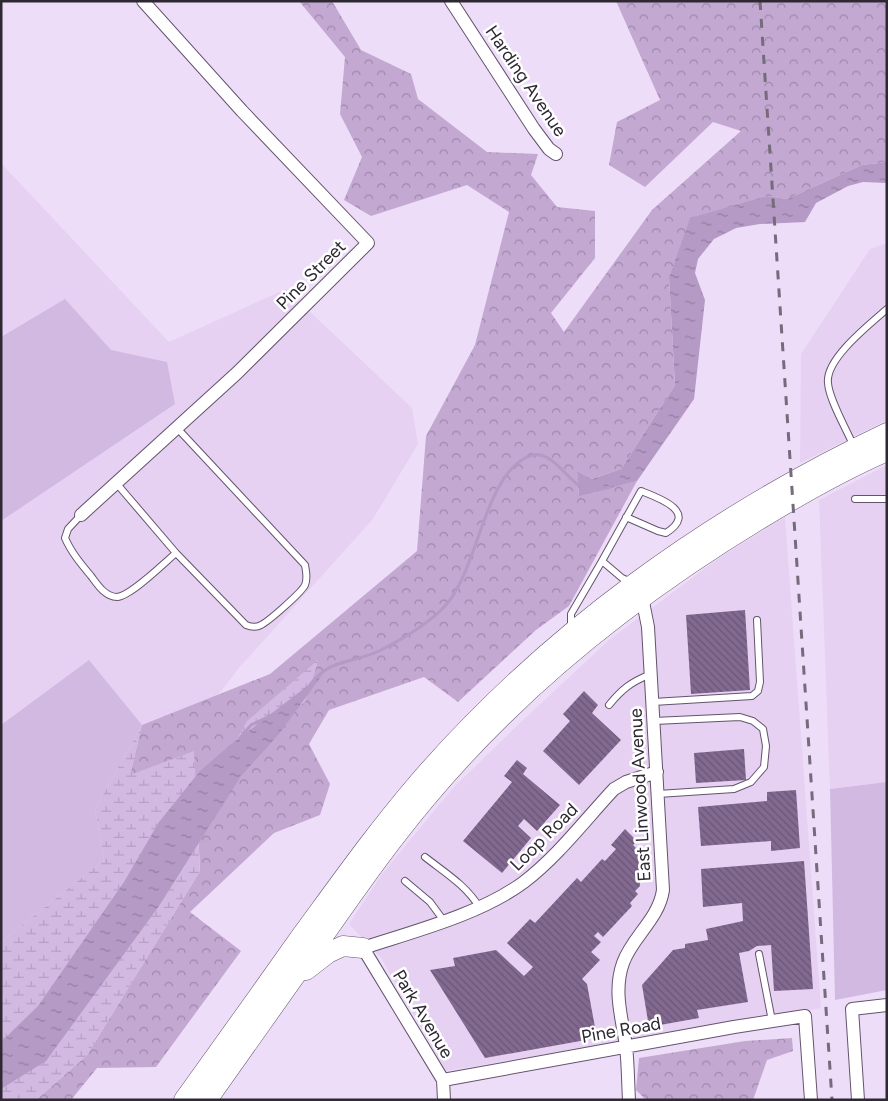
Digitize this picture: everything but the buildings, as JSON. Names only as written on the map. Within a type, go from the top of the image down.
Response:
[{"type":"highway","points":[[207,1100],[380,856],[448,773],[482,737],[539,683],[599,631],[661,564],[783,487],[887,433]]},
{"type":"highway","points":[[184,1100],[345,875],[396,810],[472,725],[502,696],[572,633],[638,591],[693,561],[829,479],[887,451]]},
{"type":"highway","points":[[282,994],[308,967],[328,953],[343,946],[364,948]]},
{"type":"street","name":"Pine Street","points":[[81,515],[237,373],[368,243],[242,111],[143,1]]},
{"type":"street","name":"Harding Avenue","points":[[451,1],[529,122],[549,149],[556,154]]},
{"type":"street","name":"East Linwood Avenue","points":[[629,1100],[626,1047],[618,1005],[620,974],[629,951],[656,911],[663,890],[647,620],[638,591]]},
{"type":"street","name":"Loop Road","points":[[364,948],[444,921],[508,893],[539,870],[619,785],[657,772]]},
{"type":"street","name":"Park Avenue","points":[[364,948],[443,1080],[444,1100]]},
{"type":"street","points":[[858,1100],[852,1009],[887,1005]]},
{"type":"street","name":"Pine Road","points":[[443,1080],[805,1016],[811,1100]]},
{"type":"lane","points":[[855,448],[829,391],[828,375],[838,356],[887,310]]},
{"type":"lane","points":[[117,484],[176,553],[246,625],[253,628],[262,625],[294,598],[305,585],[307,575],[305,565],[176,428]]},
{"type":"lane","points":[[572,633],[571,614],[602,561],[626,517],[641,491],[666,501],[673,506],[677,512],[678,520],[676,526],[666,532],[658,531],[626,517]]},
{"type":"lane","points":[[855,499],[887,498]]},
{"type":"lane","points":[[81,515],[68,528],[64,538],[71,551],[101,588],[110,595],[117,597],[127,594],[176,553]]},
{"type":"lane","points":[[602,561],[638,591]]},
{"type":"lane","points":[[653,702],[752,696],[758,691],[760,682],[757,620]]},
{"type":"lane","points":[[609,706],[621,690],[634,681],[651,674]]},
{"type":"lane","points":[[654,721],[740,717],[753,721],[763,729],[766,746],[764,767],[751,782],[734,789],[658,794]]},
{"type":"lane","points":[[425,857],[465,888],[479,907]]},
{"type":"lane","points":[[405,881],[430,902],[444,921]]},
{"type":"lane","points":[[759,954],[772,1021]]},
{"type":"shaded area","points":[[1,163],[169,342],[286,289],[412,408],[418,444],[373,519],[239,668],[173,754],[117,854],[1,949]]},
{"type":"shaded area","points":[[887,243],[887,420],[800,463],[801,354],[870,249]]},
{"type":"shaded area","points":[[887,465],[887,782],[830,789],[819,500]]},
{"type":"shaded area","points":[[785,517],[821,1008],[446,1071],[381,958],[349,924],[382,874],[453,788],[522,721],[609,640],[719,558]]},
{"type":"green space","points":[[299,1],[332,1],[361,50],[411,74],[418,99],[487,152],[538,154],[531,175],[557,207],[595,211],[595,258],[551,313],[564,332],[652,210],[741,131],[713,122],[645,187],[609,165],[617,122],[660,100],[616,1],[887,1],[887,162],[862,165],[787,199],[767,196],[690,219],[669,277],[675,385],[621,469],[592,479],[577,471],[579,495],[637,481],[569,606],[536,630],[458,702],[424,677],[329,710],[309,744],[330,784],[320,815],[274,833],[190,912],[241,951],[156,1067],[97,1068],[71,1100],[36,1100],[87,1055],[200,871],[198,830],[318,660],[197,814],[130,775],[142,725],[270,674],[417,551],[426,436],[475,345],[509,212],[467,185],[371,216],[344,200],[362,157],[340,114],[345,57]]},
{"type":"green space","points":[[65,299],[111,350],[167,362],[175,404],[1,521],[1,337]]},
{"type":"green space","points":[[319,659],[305,702],[248,746],[198,830],[200,871],[87,1055],[36,1100],[1,1100],[1,942],[104,860],[95,809],[142,725],[130,775],[194,751],[197,813],[247,721]]},
{"type":"green space","points":[[89,660],[142,725],[95,809],[104,860],[1,942],[1,725]]},
{"type":"green space","points":[[887,782],[887,990],[835,1000],[830,789]]},
{"type":"green space","points":[[792,1038],[793,1051],[767,1060],[753,1100],[646,1100],[636,1090],[639,1058],[745,1041]]},
{"type":"water","points":[[887,162],[887,183],[863,182],[848,186],[816,203],[805,222],[760,224],[736,228],[714,239],[698,259],[695,273],[705,300],[694,399],[637,481],[579,496],[577,471],[592,479],[621,469],[675,385],[669,277],[690,218],[767,196],[787,199],[862,165]]},
{"type":"water","points":[[323,674],[279,734],[241,776],[159,906],[46,1061],[1,1089],[1,1042],[38,1006],[124,882],[159,822],[200,771],[230,745]]},
{"type":"waterway","points":[[310,685],[325,670],[379,651],[405,637],[431,619],[445,606],[466,571],[490,505],[499,486],[511,469],[525,458],[534,455],[549,458],[581,487]]},
{"type":"waterway","points":[[597,490],[610,487]]},
{"type":"waterway","points":[[240,738],[251,725],[270,716]]},
{"type":"railway","points":[[760,1],[832,1100]]}]
